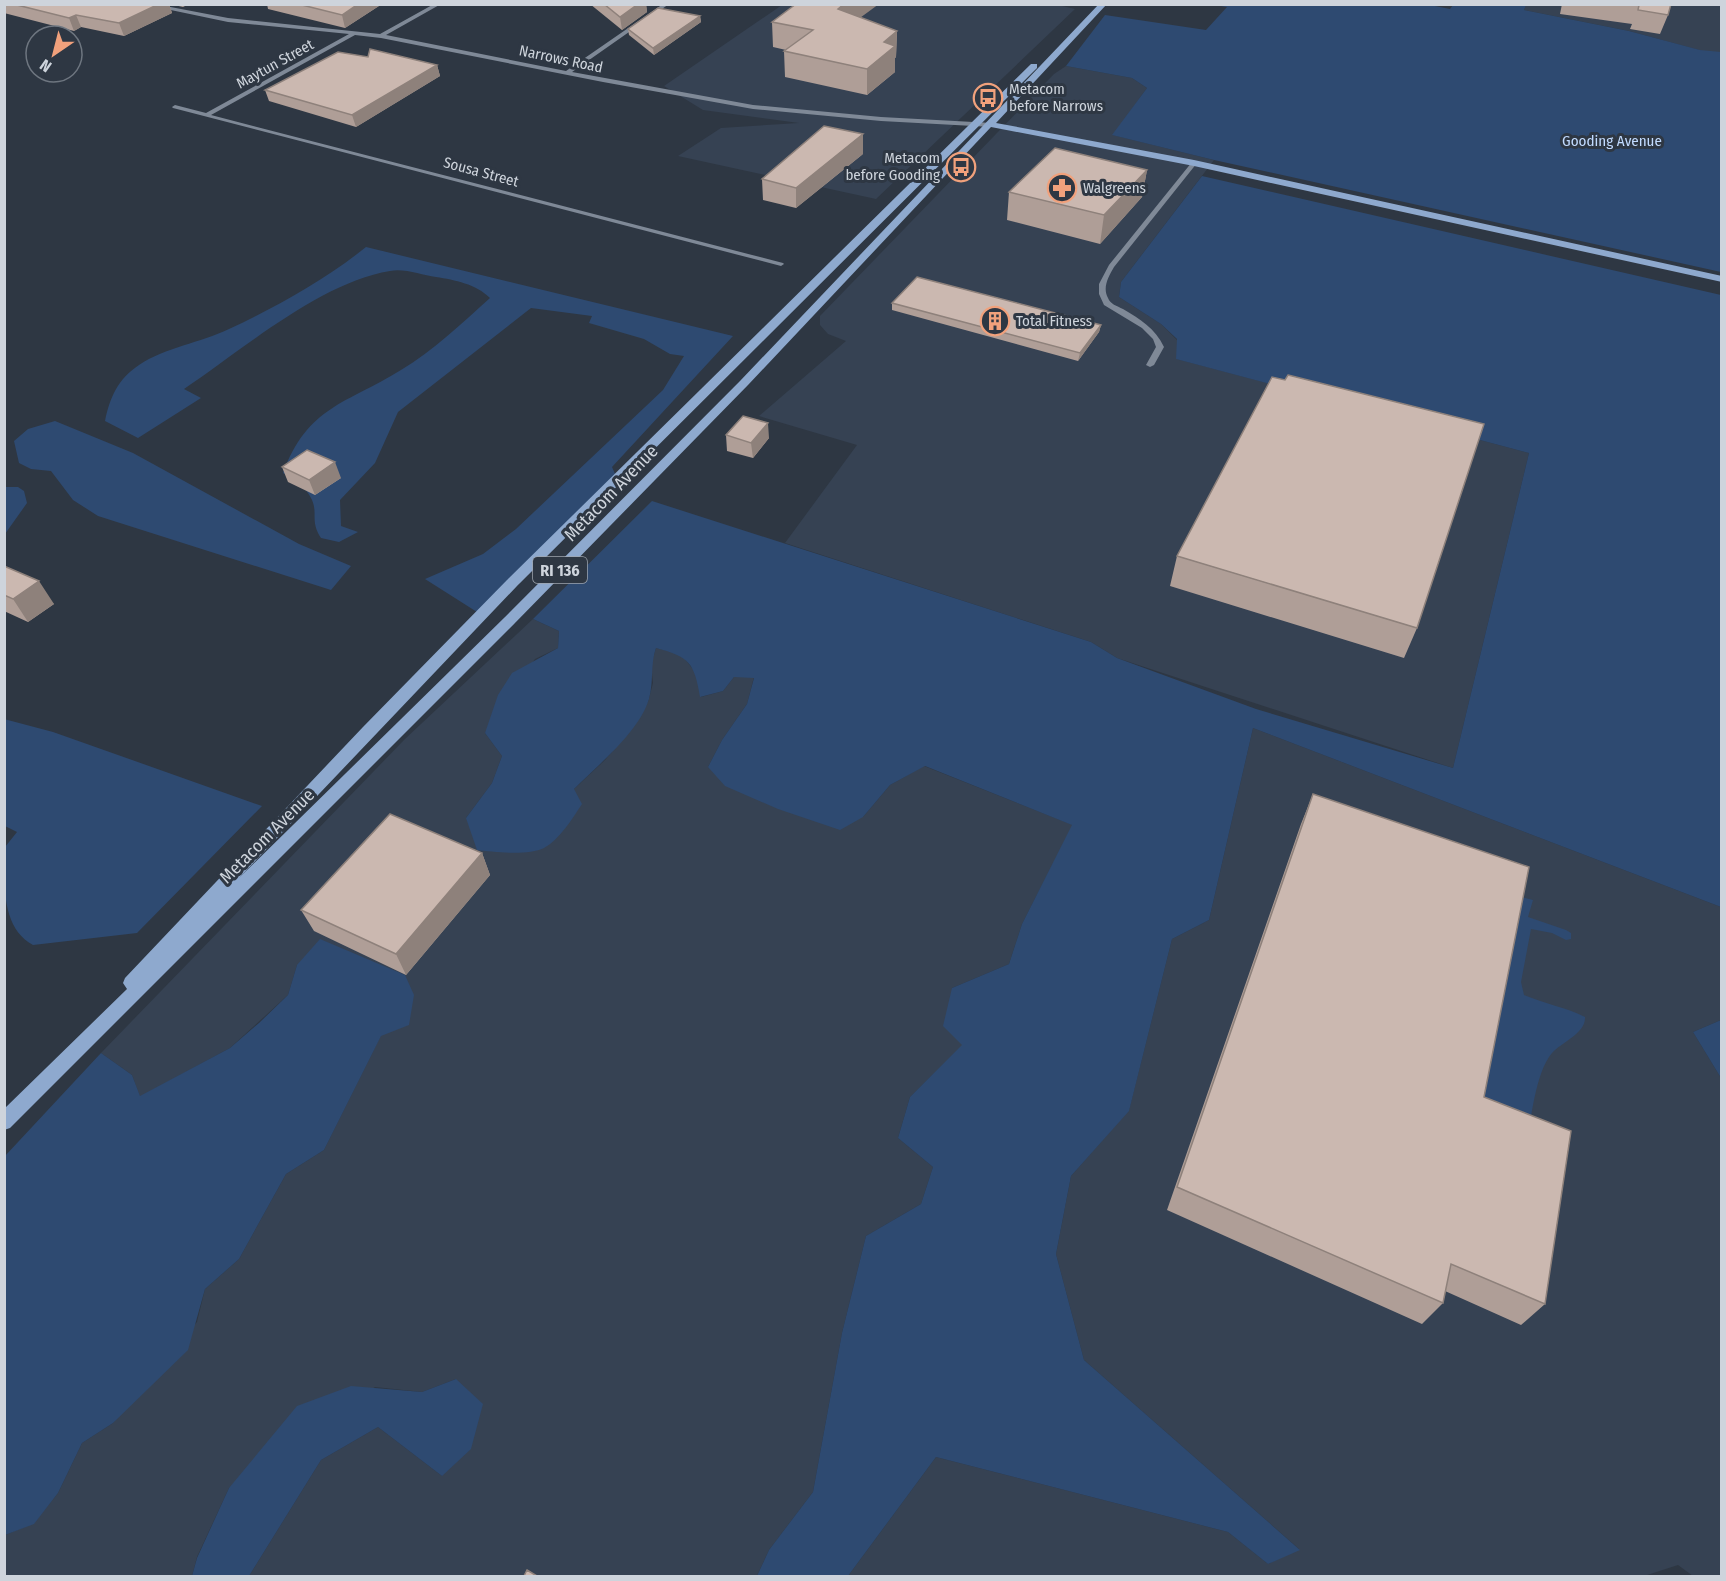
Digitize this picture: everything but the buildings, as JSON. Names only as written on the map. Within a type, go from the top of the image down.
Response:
[{"type":"main road","name":"Metacom Avenue","points":[[4,1121],[228,878],[489,606],[874,221],[1102,4]]},
{"type":"main road","name":"Metacom Avenue","points":[[4,1121],[510,620],[992,125],[1102,4]]},
{"type":"main road","points":[[992,125],[1194,163],[1722,279]]},
{"type":"street","name":"Narrows Road","points":[[144,4],[228,20],[381,36],[686,96],[792,112],[976,124]]},
{"type":"street","points":[[381,36],[439,4]]},
{"type":"street","points":[[567,73],[667,4]]},
{"type":"street","name":"Maytun Street","points":[[208,114],[353,33]]},
{"type":"street","name":"Sousa Street","points":[[175,107],[781,264]]},
{"type":"street","points":[[976,124],[992,125]]},
{"type":"street","points":[[1150,364],[1160,347],[1157,338],[1151,330],[1107,303],[1102,297],[1101,285],[1112,266],[1194,163]]},
{"type":"shaded area","points":[[1054,4],[1075,9],[876,199],[678,156],[721,128],[799,123],[703,110],[664,86],[782,5]]},
{"type":"shaded area","points":[[1526,4],[1721,5],[1721,52],[1710,53],[1629,31],[1524,10]]},
{"type":"shaded area","points":[[1066,66],[1132,78],[1147,88],[1113,135],[1214,160],[1121,282],[1119,297],[1161,324],[1177,340],[1177,359],[1529,453],[1453,768],[1117,658],[1091,642],[785,543],[857,445],[759,416],[846,341],[828,334],[820,325],[820,316],[1054,74]]},
{"type":"shaded area","points":[[533,619],[559,631],[558,648],[535,659],[485,733],[502,756],[492,783],[466,818],[574,789],[605,760],[634,725],[648,702],[653,683],[651,665],[656,648],[681,654],[696,673],[701,697],[723,691],[734,677],[754,677],[747,704],[722,740],[708,767],[863,817],[890,785],[924,766],[1073,825],[1022,924],[1009,964],[952,988],[963,1045],[910,1097],[898,1138],[933,1167],[921,1204],[866,1236],[842,1333],[813,1492],[769,1550],[757,1576],[249,1576],[321,1460],[378,1427],[442,1476],[456,1379],[422,1392],[375,1387],[229,1488],[197,1557],[192,1576],[5,1576],[5,1535],[34,1523],[58,1493],[82,1443],[113,1423],[197,1322],[205,1289],[239,1259],[286,1174],[324,1150],[381,1035],[297,965],[288,995],[230,1048],[140,1097],[132,1075],[101,1053],[405,739]]},
{"type":"shaded area","points":[[1253,728],[1721,907],[1721,1020],[1693,1032],[1721,1078],[1721,1576],[1693,1576],[1678,1565],[1644,1576],[848,1576],[936,1457],[1228,1532],[1268,1564],[1299,1549],[1084,1360],[1056,1254],[1071,1176],[1129,1110],[1172,939],[1209,920]]},
{"type":"green space","name":"Gooding Avenue","points":[[1209,4],[1425,4],[1450,9],[1453,5],[1526,5],[1524,10],[1629,31],[1700,50],[1721,52],[1721,272],[1214,160],[1112,135],[1147,88],[1132,78],[1066,66],[1105,15],[1206,30],[1227,7]]},
{"type":"green space","points":[[1202,176],[1721,295],[1721,907],[1253,728],[1209,920],[1172,939],[1129,1111],[1071,1176],[1056,1254],[1084,1360],[1300,1550],[1268,1564],[1228,1532],[936,1457],[848,1576],[757,1576],[769,1550],[813,1492],[842,1333],[866,1236],[921,1204],[933,1167],[898,1138],[910,1097],[962,1045],[943,1026],[952,988],[1009,964],[1022,924],[1072,825],[925,766],[890,785],[863,817],[840,830],[778,809],[725,786],[708,767],[722,740],[747,704],[754,678],[734,677],[723,691],[700,697],[689,663],[683,658],[656,648],[649,699],[644,711],[627,736],[574,789],[582,804],[560,834],[544,848],[529,852],[477,850],[466,818],[492,783],[502,756],[485,733],[498,695],[512,673],[558,648],[559,631],[533,619],[652,501],[1091,642],[1117,658],[1256,709],[1453,768],[1529,453],[1176,359],[1177,339],[1161,324],[1119,297],[1121,282]]},
{"type":"green space","points":[[366,247],[733,336],[612,467],[616,476],[477,612],[425,579],[483,554],[516,529],[663,390],[684,356],[670,354],[644,339],[589,323],[592,316],[531,308],[398,412],[375,463],[340,500],[341,526],[358,532],[339,542],[321,538],[316,527],[314,505],[310,496],[300,484],[283,473],[293,451],[304,433],[331,409],[413,362],[458,327],[490,298],[478,289],[458,281],[401,270],[364,278],[310,303],[256,337],[184,389],[201,398],[138,438],[105,421],[116,389],[139,365],[160,354],[218,334],[264,312],[317,282]]},
{"type":"green space","points":[[55,421],[133,453],[299,544],[351,566],[331,590],[98,516],[73,500],[51,471],[31,469],[19,463],[14,441],[28,429]]},
{"type":"green space","points":[[5,487],[18,487],[24,491],[27,503],[5,534]]},
{"type":"green space","points":[[4,719],[53,732],[262,806],[137,933],[33,945],[22,937],[15,927],[6,902],[5,847],[17,832],[5,826]]},
{"type":"green space","points":[[1517,896],[1533,900],[1528,917],[1571,933],[1571,939],[1566,940],[1552,933],[1531,929],[1521,982],[1524,995],[1585,1017],[1578,1033],[1552,1053],[1541,1072],[1526,1147],[1465,1122]]},
{"type":"green space","points":[[320,939],[405,975],[414,995],[409,1025],[381,1036],[324,1150],[286,1174],[239,1259],[205,1289],[188,1350],[113,1423],[82,1443],[58,1493],[34,1524],[5,1535],[5,1156],[101,1053],[132,1075],[140,1096],[230,1048],[288,995],[297,965]]},
{"type":"green space","points":[[1721,1020],[1721,1078],[1693,1032]]},
{"type":"green space","points":[[456,1379],[483,1404],[471,1449],[442,1476],[378,1427],[321,1460],[249,1576],[192,1576],[197,1558],[229,1488],[297,1406],[351,1386],[422,1392]]},
{"type":"place","name":"Metacom before Narrows","points":[[988,98]]},
{"type":"place","name":"Metacom before Gooding","points":[[961,167]]},
{"type":"place","name":"Walgreens","points":[[1062,188]]},
{"type":"place","name":"Total Fitness","points":[[995,321]]}]
